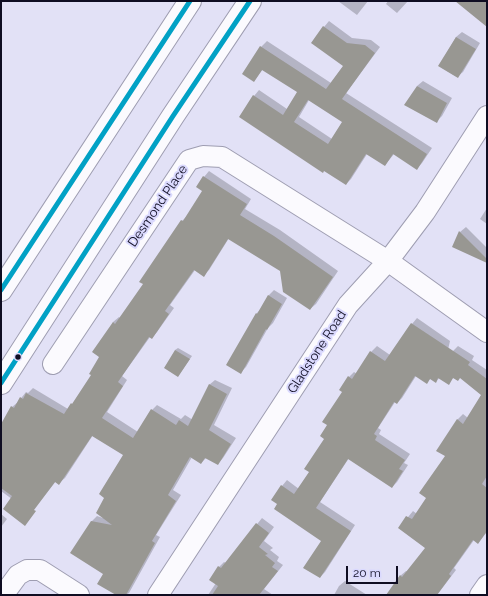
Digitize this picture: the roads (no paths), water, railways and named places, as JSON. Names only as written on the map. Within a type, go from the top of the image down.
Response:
[{"type":"highway","points":[[1,290],[190,1]]},
{"type":"highway","points":[[1,383],[173,116],[250,1]]},
{"type":"street","name":"Gladstone Road","points":[[158,595],[348,305],[388,261],[425,212],[487,116]]},
{"type":"street","name":"Desmond Place","points":[[53,364],[189,160],[203,156],[222,157],[388,261]]},
{"type":"street","points":[[388,261],[487,332]]},
{"type":"street","points":[[4,594],[18,575],[27,570],[40,570],[79,595]]},
{"type":"street","points":[[480,595],[487,585]]}]
